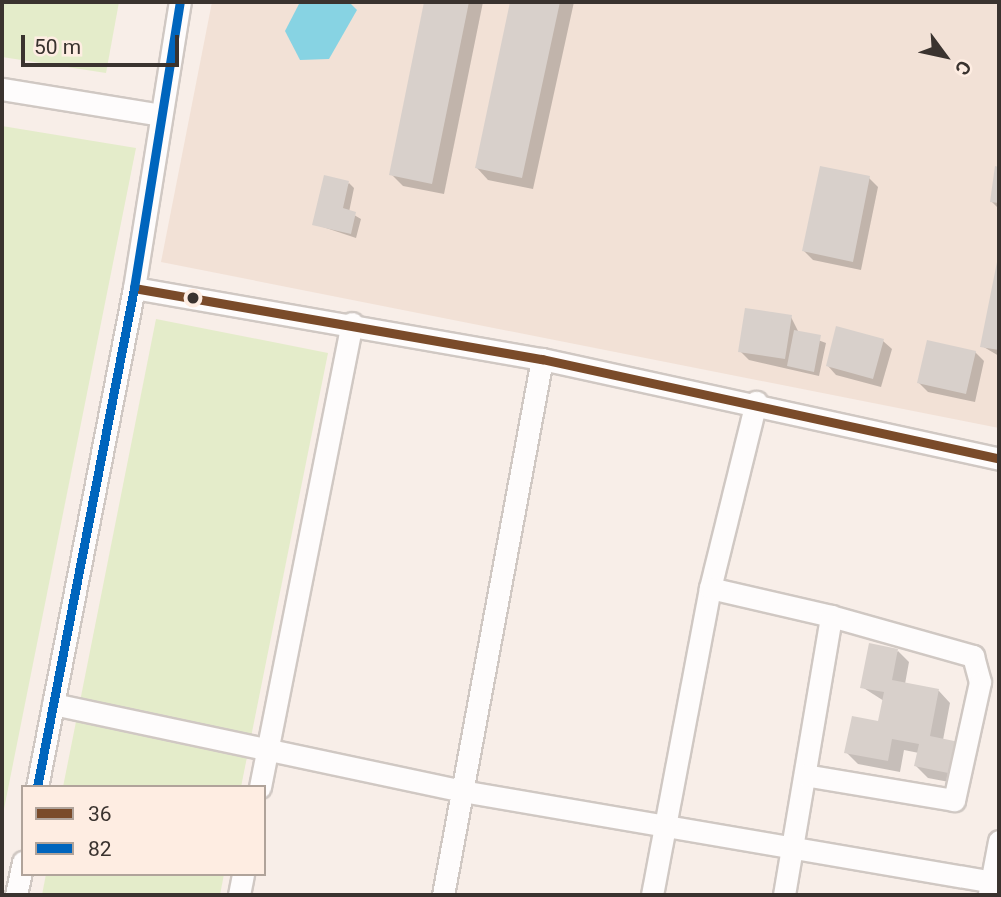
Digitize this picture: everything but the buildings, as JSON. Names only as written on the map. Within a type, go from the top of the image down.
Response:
[{"type":"street","points":[[37,785],[134,288],[180,2]]},
{"type":"street","points":[[2,89],[161,115]]},
{"type":"street","points":[[134,288],[352,323],[542,359],[756,402],[999,458]]},
{"type":"street","points":[[260,785],[352,323]]},
{"type":"street","points":[[443,895],[542,359]]},
{"type":"street","points":[[652,895],[663,821],[710,588],[756,402]]},
{"type":"street","points":[[710,588],[831,616],[973,656],[980,682],[954,800],[804,775]]},
{"type":"street","points":[[784,895],[831,616]]},
{"type":"street","points":[[53,704],[267,746],[463,791],[793,844],[993,887],[999,841]]},
{"type":"street","points":[[16,895],[21,871]]},
{"type":"street","points":[[239,895],[243,876]]},
{"type":"shaded area","points":[[212,2],[999,2],[999,428],[161,262]]},
{"type":"green space","points":[[2,2],[119,2],[106,73],[2,57]]},
{"type":"green space","points":[[2,126],[136,148],[2,819]]},
{"type":"green space","points":[[156,319],[328,353],[241,785],[63,785]]},
{"type":"green space","points":[[46,876],[224,876],[220,895],[42,895]]},
{"type":"water","points":[[300,2],[349,2],[357,10],[329,59],[300,60],[285,31]]},
{"type":"transit line","name":"82","points":[[37,785],[134,288],[180,2]]},
{"type":"transit line","name":"36","points":[[134,288],[542,359],[999,459]]}]
